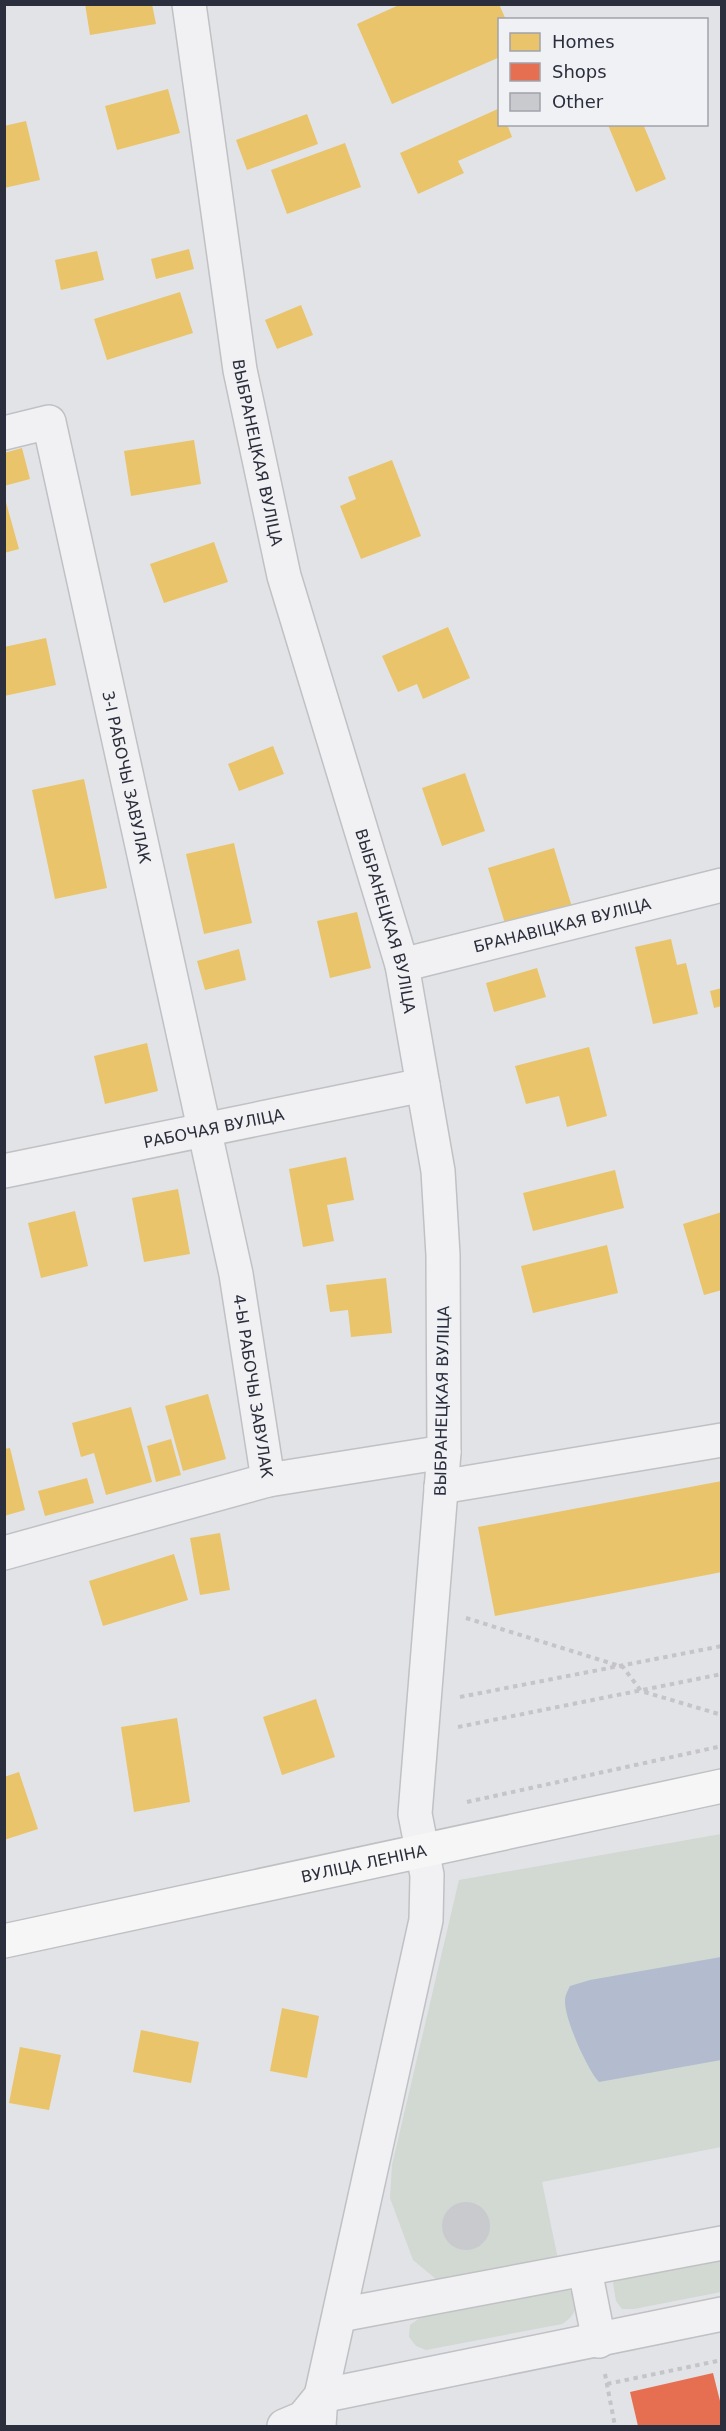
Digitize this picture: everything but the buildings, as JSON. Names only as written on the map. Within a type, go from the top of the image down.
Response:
[{"type":"main road","name":"ВУЛІЦА ЛЕНІНА","points":[[4,1941],[422,1853],[722,1786]]},
{"type":"street","name":"ВЫБРАНЕЦКАЯ ВУЛІЦА","points":[[189,4],[240,370],[284,576],[402,965],[438,1172],[443,1255],[444,1452],[415,1814],[426,1875],[426,1920],[320,2411]]},
{"type":"street","name":"3-І РАБОЧЫ ЗАВУЛАК","points":[[4,433],[49,422],[203,1131]]},
{"type":"street","name":"БРАНАВІЦКАЯ ВУЛІЦА","points":[[402,965],[722,885]]},
{"type":"street","name":"РАБОЧАЯ ВУЛІЦА","points":[[4,1171],[423,1085]]},
{"type":"street","name":"4-Ы РАБОЧЫ ЗАВУЛАК","points":[[4,1553],[268,1480],[236,1274],[203,1131]]},
{"type":"street","points":[[441,1487],[722,1440]]},
{"type":"street","points":[[268,1480],[444,1452]]},
{"type":"street","points":[[340,2314],[722,2243]]},
{"type":"street","points":[[585,2270],[599,2341]]},
{"type":"street","points":[[284,2427],[320,2411],[599,2341],[722,2314]]},
{"type":"path","points":[[432,1607],[623,1667],[641,1691],[722,1715]]},
{"type":"path","points":[[422,1719],[623,1667],[722,1646]]},
{"type":"path","points":[[422,1719],[641,1691],[722,1674]]},
{"type":"path","points":[[599,2341],[615,2427]]},
{"type":"path","points":[[607,2384],[722,2360]]},
{"type":"shaded area","points":[[721,1834],[721,2147],[542,2182],[559,2264],[477,2280],[436,2279],[413,2260],[390,2198],[392,2165],[459,1880]]},
{"type":"shaded area","points":[[721,2252],[721,2292],[634,2309],[622,2309],[616,2301],[613,2283],[618,2275]]},
{"type":"shaded area","points":[[557,2288],[573,2291],[575,2302],[573,2314],[562,2324],[426,2350],[416,2346],[409,2337],[410,2325],[424,2315]]},
{"type":"water","points":[[721,1957],[721,2060],[599,2082],[583,2055],[568,2019],[565,2000],[570,1986],[590,1980]]}]
